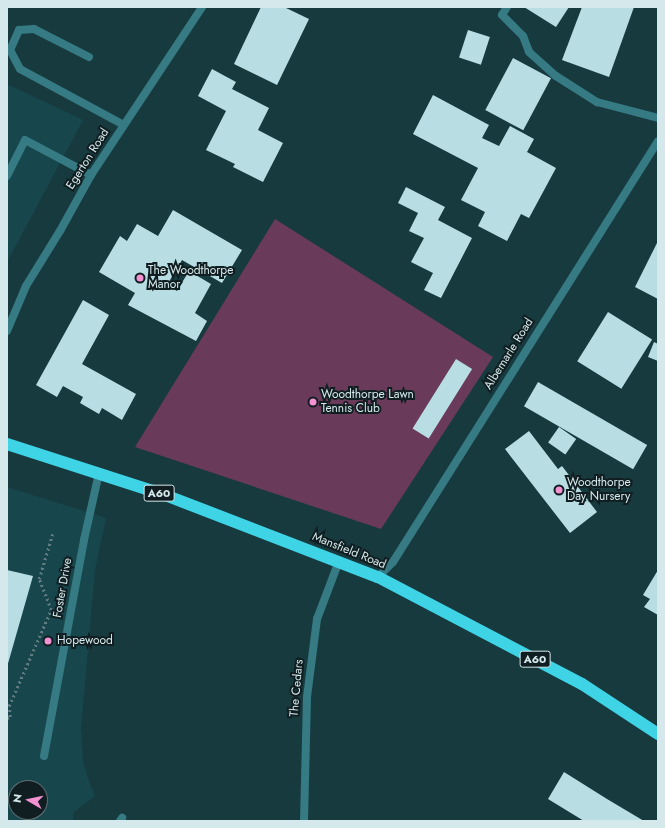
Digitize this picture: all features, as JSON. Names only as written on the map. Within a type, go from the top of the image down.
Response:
[{"type":"highway","name":"Mansfield Road","points":[[7,444],[98,472],[172,498],[378,577],[582,684],[658,734]]},
{"type":"street","name":"Egerton Road","points":[[7,331],[26,286],[60,231],[90,175],[202,7]]},
{"type":"street","points":[[507,7],[502,15],[522,36],[529,52],[556,76],[597,102],[658,118]]},
{"type":"street","points":[[89,58],[34,29],[19,30],[10,50],[20,69],[124,125]]},
{"type":"street","points":[[7,176],[25,140],[90,175]]},
{"type":"street","name":"Albemarle Road","points":[[378,577],[393,562],[658,142]]},
{"type":"street","name":"Foster Drive","points":[[44,756],[98,472]]},
{"type":"street","name":"The Cedars","points":[[304,821],[307,697],[317,619],[339,561]]},
{"type":"path","points":[[7,718],[10,717],[8,707],[51,610],[39,579],[53,532]]},
{"type":"shaded area","points":[[7,84],[83,120],[7,262]]},
{"type":"shaded area","name":"Woodthorpe Lawn Tennis Club","points":[[275,219],[493,357],[381,529],[135,447]]},
{"type":"shaded area","name":"Hopewood","points":[[7,487],[106,518],[95,570],[81,728],[83,761],[95,796],[73,813],[73,821],[7,821]]},
{"type":"building","points":[[261,7],[284,7],[309,19],[277,85],[234,64]]},
{"type":"building","points":[[524,7],[569,7],[556,27]]},
{"type":"building","points":[[582,7],[634,7],[609,77],[562,60]]},
{"type":"building","points":[[468,30],[490,37],[481,65],[459,58]]},
{"type":"building","points":[[513,58],[551,78],[523,130],[485,110]]},
{"type":"building","points":[[212,69],[236,82],[232,89],[269,108],[258,130],[283,143],[263,182],[233,167],[235,164],[206,150],[226,111],[198,96]]},
{"type":"building","points":[[433,95],[489,125],[482,138],[499,146],[510,126],[534,139],[527,152],[556,168],[529,218],[521,214],[507,241],[478,226],[485,212],[461,200],[478,168],[413,134]]},
{"type":"building","points":[[406,187],[445,207],[438,220],[472,238],[441,298],[424,290],[433,273],[411,262],[424,238],[409,231],[418,213],[398,203]]},
{"type":"building","name":"The Woodthorpe Manor","points":[[173,210],[242,250],[222,283],[182,260],[167,285],[177,291],[189,271],[211,284],[195,313],[207,321],[196,341],[128,305],[135,293],[99,272],[120,236],[127,241],[137,224],[158,236]]},
{"type":"building","points":[[658,241],[658,299],[635,287]]},
{"type":"building","points":[[83,300],[109,315],[82,364],[136,394],[122,420],[102,408],[99,414],[80,403],[83,397],[63,386],[57,397],[36,385]]},
{"type":"building","points":[[608,312],[652,340],[621,389],[577,361]]},
{"type":"building","points":[[654,342],[658,344],[658,361],[648,357]]},
{"type":"building","points":[[456,359],[472,369],[429,439],[413,429]]},
{"type":"building","points":[[538,382],[647,445],[633,469],[524,406]]},
{"type":"building","points":[[559,427],[576,439],[565,455],[548,443]]},
{"type":"building","name":"Woodthorpe Day Nursery","points":[[529,431],[558,469],[562,466],[597,512],[570,533],[505,449]]},
{"type":"building","points":[[7,570],[33,576],[7,667]]},
{"type":"building","points":[[658,570],[658,615],[644,607],[650,599],[643,595]]},
{"type":"building","points":[[564,772],[644,821],[584,821],[548,799]]},
{"type":"place","name":"The Woodthorpe Manor","points":[[140,278]]},
{"type":"place","name":"Woodthorpe Lawn Tennis Club","points":[[313,402]]},
{"type":"place","name":"Woodthorpe Day Nursery","points":[[559,490]]},
{"type":"place","name":"Hopewood","points":[[48,641]]}]
